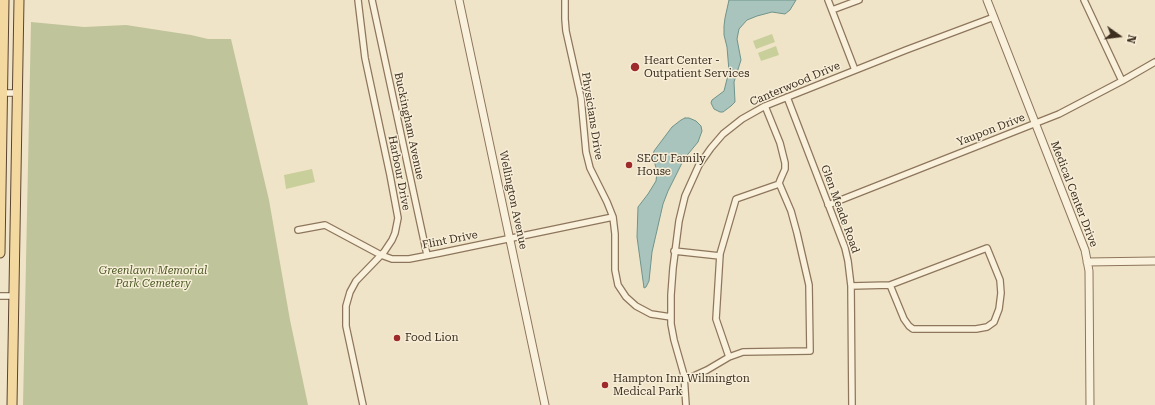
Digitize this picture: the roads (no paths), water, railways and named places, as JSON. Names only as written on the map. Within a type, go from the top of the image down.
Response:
[{"type":"main road","points":[[0,253],[1,93],[4,0]]},
{"type":"main road","points":[[12,405],[19,0]]},
{"type":"street","name":"Harbour Drive","points":[[358,0],[366,58],[398,218],[392,240],[381,255],[356,281],[350,292],[346,306],[346,326],[363,405]]},
{"type":"street","name":"Buckingham Avenue","points":[[372,0],[427,255]]},
{"type":"street","name":"Wellington Avenue","points":[[459,0],[545,405]]},
{"type":"street","name":"Physicians Drive","points":[[565,0],[566,31],[581,98],[587,156],[592,173],[613,217],[616,278],[621,291],[630,302],[651,314],[671,317]]},
{"type":"street","points":[[828,0],[832,10],[859,0]]},
{"type":"street","name":"Medical Center Drive","points":[[987,0],[1084,250],[1089,271],[1090,405]]},
{"type":"street","points":[[1084,0],[1122,81]]},
{"type":"street","name":"Canterwood Drive","points":[[832,10],[855,70]]},
{"type":"street","name":"Canterwood Drive","points":[[686,405],[685,380],[674,340],[671,317],[671,283],[674,251],[683,202],[689,185],[699,165],[718,140],[742,119],[766,106],[994,17]]},
{"type":"street","name":"Yaupon Drive","points":[[828,205],[1036,124],[1073,107],[1155,62]]},
{"type":"street","points":[[1,93],[17,93]]},
{"type":"street","name":"Glen Meade Road","points":[[787,97],[845,248],[851,286],[852,405]]},
{"type":"street","points":[[685,380],[707,370],[729,357],[743,352],[810,351],[808,278],[791,212],[779,184],[780,178],[785,169],[785,163],[780,143],[766,106]]},
{"type":"street","points":[[729,357],[716,319],[720,256],[736,199],[779,184]]},
{"type":"street","name":"Flint Drive","points":[[298,230],[325,225],[381,255],[392,259],[400,259],[510,239],[613,217]]},
{"type":"street","points":[[851,286],[890,285],[987,248],[1001,287],[999,309],[994,322],[989,326],[976,328],[913,329],[904,319],[890,285]]},
{"type":"street","points":[[674,251],[720,256]]},
{"type":"street","points":[[1087,262],[1155,261]]},
{"type":"street","points":[[0,296],[14,296]]},
{"type":"water","points":[[729,0],[796,0],[790,10],[785,14],[772,12],[757,16],[747,20],[739,29],[737,39],[741,60],[734,82],[735,102],[723,112],[720,112],[714,109],[711,103],[712,100],[724,91],[729,71],[724,26]]},
{"type":"water","points":[[685,118],[696,121],[701,126],[702,131],[698,142],[684,159],[663,204],[652,252],[649,281],[644,288],[637,237],[638,207],[656,181],[657,172],[653,156],[654,151],[672,127]]},
{"type":"place","name":"Heart Center - Outpatient Services","points":[[635,67]]},
{"type":"place","name":"SECU Family House","points":[[629,165]]},
{"type":"place","name":"Food Lion","points":[[397,338]]},
{"type":"place","name":"Hampton Inn Wilmington Medical Park","points":[[605,385]]},
{"type":"park label","name":"Greenlawn Memorial Park Cemetery","points":[[153,277]]}]
